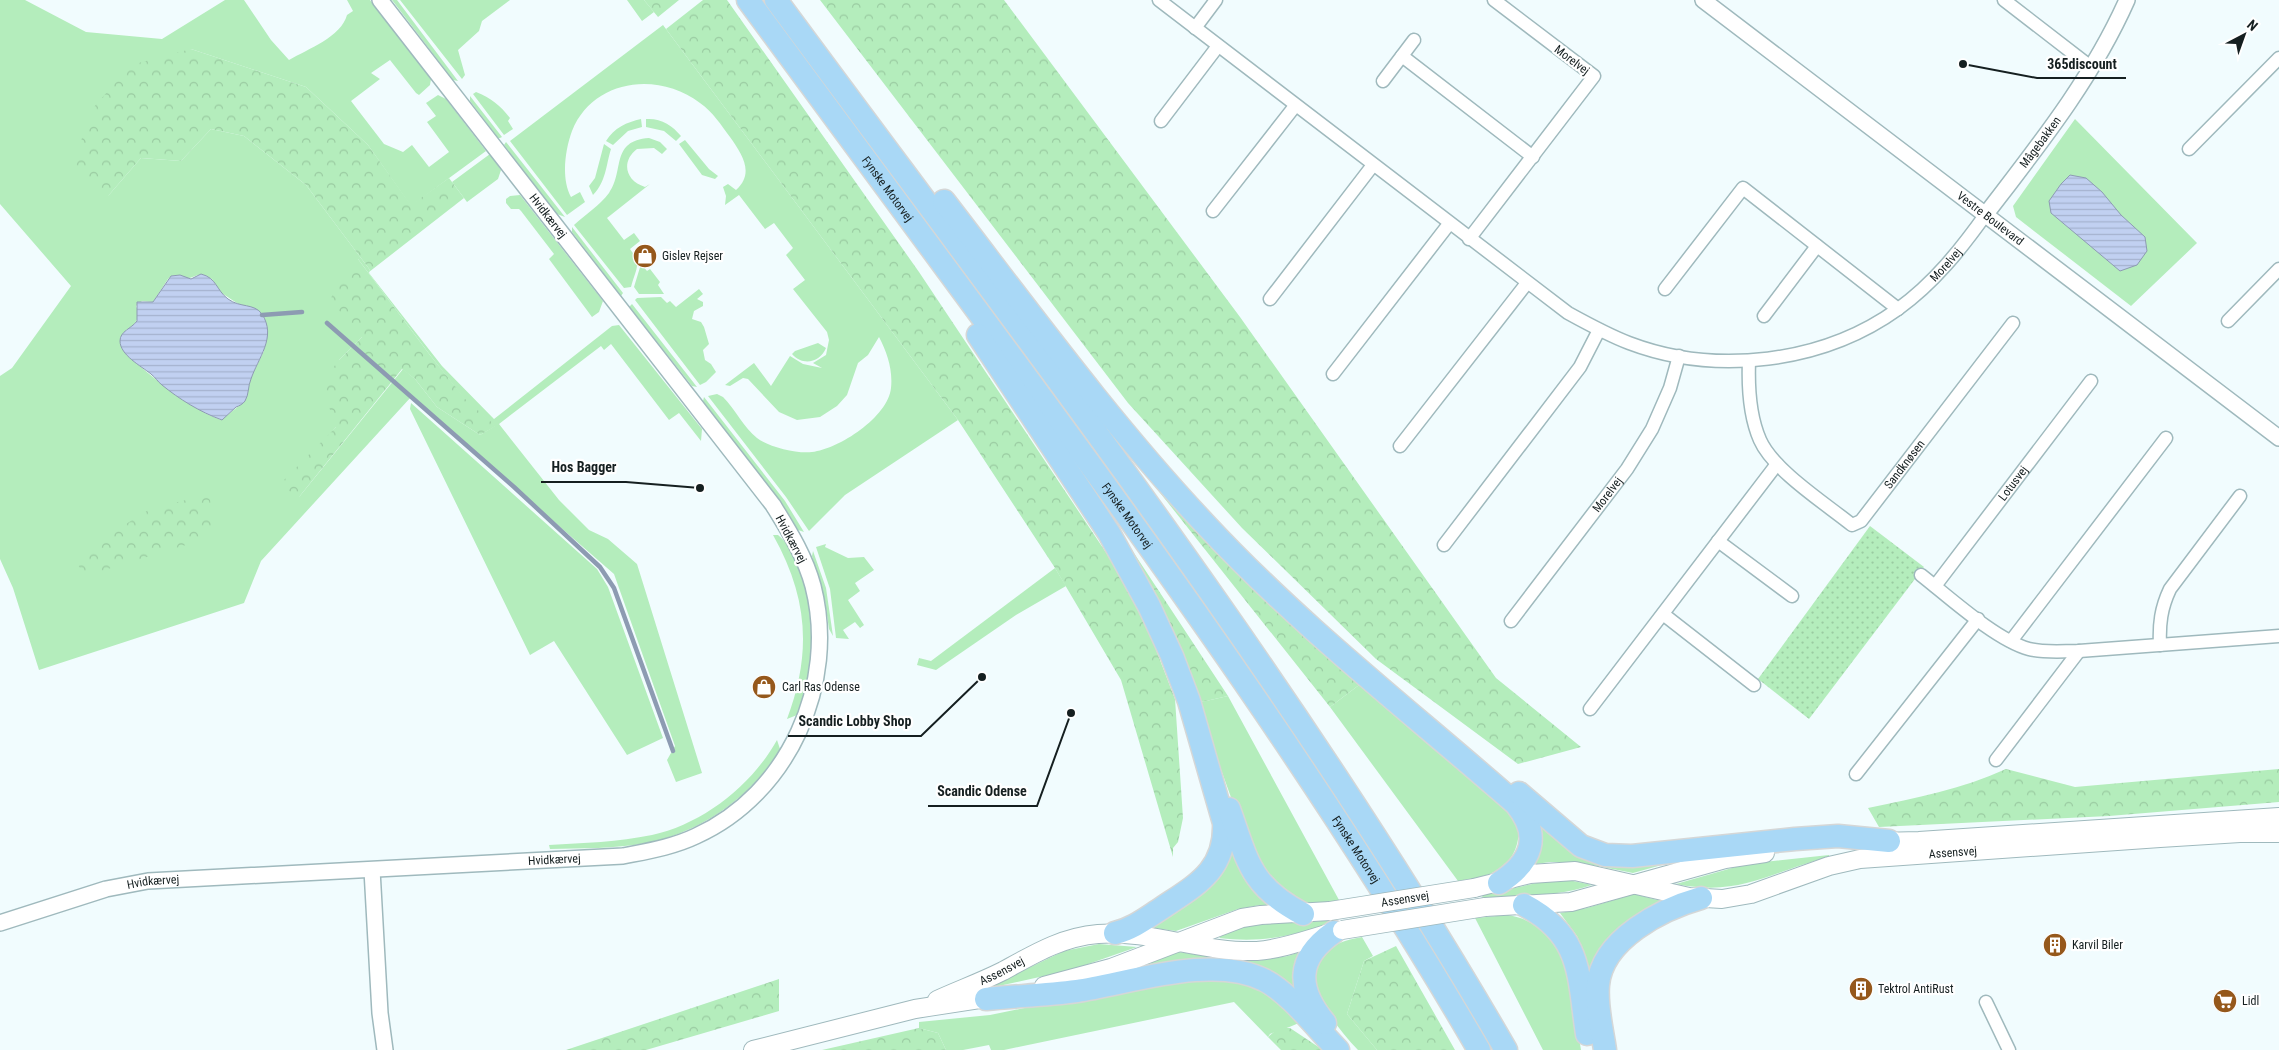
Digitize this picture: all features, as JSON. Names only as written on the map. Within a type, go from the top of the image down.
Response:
[{"type":"highway","name":"Fynske Motorvej","points":[[748,0],[1130,518],[1216,641],[1302,765],[1378,883],[1479,1050]]},
{"type":"highway","name":"Fynske Motorvej","points":[[776,0],[1149,504],[1249,646],[1322,753],[1399,872],[1506,1050]]},
{"type":"highway","points":[[804,37],[869,104],[1067,360],[1146,457],[1205,524],[1277,597],[1516,804],[1526,816],[1531,828],[1530,849],[1518,869],[1499,883]]},
{"type":"highway","points":[[887,188],[952,296],[1118,548],[1149,606],[1172,656],[1252,871],[1267,890],[1303,914]]},
{"type":"highway","points":[[1358,669],[1492,771],[1581,846],[1592,851],[1605,855],[1632,856],[1838,836],[1889,841]]},
{"type":"highway","points":[[1116,933],[1136,925],[1194,887],[1209,872],[1220,854],[1224,840],[1224,823],[1196,722]]},
{"type":"highway","points":[[1605,1050],[1598,998],[1598,983],[1600,971],[1610,952],[1618,942],[1637,928],[1683,904],[1701,898]]},
{"type":"highway","points":[[1524,905],[1553,924],[1573,952],[1590,1050]]},
{"type":"highway","points":[[1335,924],[1309,956],[1305,967],[1305,987],[1313,1006],[1322,1019],[1350,1050]]},
{"type":"highway","points":[[986,999],[1078,991],[1139,978],[1188,971],[1241,972],[1261,978],[1277,989],[1338,1050]]},
{"type":"main road","name":"Assensvej","points":[[753,1050],[915,1008],[986,999],[1092,974],[1242,918],[1261,915],[1303,914],[1335,924],[1485,907],[1571,902],[1725,858],[1889,841],[1919,841],[2279,817]]},
{"type":"main road","name":"Assensvej","points":[[915,1008],[980,981],[1060,942],[1081,936],[1116,933],[1224,949],[1256,951],[1284,947],[1335,924],[1530,874],[1561,871],[1588,873],[1701,898],[1722,899],[1751,894],[1829,866],[1860,859],[2279,831]]},
{"type":"street","name":"Hvidkærvej","points":[[0,923],[106,889],[148,881],[623,856],[663,848],[696,836],[720,823],[742,807],[779,766],[798,736],[812,701],[820,650],[820,623],[813,586],[799,547],[773,505],[380,0]]},
{"type":"street","name":"Morelvej","points":[[1159,0],[1448,224],[1568,313],[1599,330],[1630,343],[1680,356],[1705,360],[1749,361],[1787,356],[1826,345],[1880,320],[1898,309],[1944,268],[1986,214]]},
{"type":"street","points":[[1195,28],[1216,0]]},
{"type":"street","name":"Morelvej","points":[[1469,240],[1594,76],[1494,0]]},
{"type":"street","name":"Vestre Boulevard","points":[[1703,0],[2279,438]]},
{"type":"street","points":[[2004,0],[2092,68]]},
{"type":"street","name":"Mågebakken","points":[[1986,214],[2064,112],[2092,68],[2127,0]]},
{"type":"street","points":[[1383,81],[1414,40]]},
{"type":"street","points":[[1162,121],[1218,46]]},
{"type":"street","points":[[1402,56],[1533,157]]},
{"type":"street","points":[[2188,149],[2279,58]]},
{"type":"street","points":[[1213,211],[1295,106]]},
{"type":"street","points":[[1270,299],[1373,165]]},
{"type":"street","points":[[1665,289],[1743,188],[1898,309]]},
{"type":"street","points":[[1333,374],[1448,224]]},
{"type":"street","points":[[1764,316],[1818,246]]},
{"type":"street","points":[[2228,320],[2279,270]]},
{"type":"street","points":[[1400,446],[1527,283]]},
{"type":"street","name":"Sandknøsen","points":[[1749,361],[1748,385],[1752,414],[1760,441],[1777,464],[1852,525],[1861,521],[2013,323]]},
{"type":"street","points":[[1444,545],[1580,367],[1599,330]]},
{"type":"street","name":"Morelvej","points":[[1511,621],[1628,469],[1652,429],[1670,388],[1680,356]]},
{"type":"street","name":"Lotusvej","points":[[1935,586],[2091,381]]},
{"type":"street","points":[[2012,641],[2166,438]]},
{"type":"street","points":[[1590,709],[1777,464]]},
{"type":"street","points":[[2160,645],[2159,622],[2163,604],[2170,589],[2240,496]]},
{"type":"street","points":[[1718,541],[1792,596]]},
{"type":"street","points":[[1921,575],[1978,619],[2012,641],[2028,648],[2058,652],[2079,651],[2279,636]]},
{"type":"street","points":[[1662,614],[1754,685]]},
{"type":"street","points":[[1856,774],[1978,619]]},
{"type":"street","points":[[1996,760],[2079,651]]},
{"type":"street","points":[[372,870],[380,1013],[385,1050]]},
{"type":"street","points":[[1986,1002],[2009,1050]]},
{"type":"street","points":[[378,1050],[380,1013]]},
{"type":"green space","points":[[0,0],[25,0],[86,32],[162,39],[225,0],[244,0],[271,40],[289,60],[323,42],[338,30],[344,23],[347,15],[353,11],[347,0],[370,0],[431,79],[430,85],[419,95],[390,60],[371,73],[380,79],[351,101],[384,144],[403,152],[412,145],[429,167],[449,152],[427,122],[436,116],[426,103],[438,95],[446,99],[486,151],[411,206],[368,145],[306,87],[191,49],[108,196],[141,158],[181,161],[211,129],[244,136],[306,185],[370,270],[369,273],[442,366],[494,419],[612,326],[619,325],[702,429],[701,441],[679,413],[669,420],[611,344],[604,350],[601,346],[499,424],[559,500],[589,530],[608,539],[637,564],[702,773],[676,782],[667,760],[675,746],[614,574],[411,397],[261,561],[244,603],[39,670],[13,588],[0,559],[0,376],[12,368],[71,286],[0,204]],"holes":[[[358,259],[466,401],[495,426],[480,435],[437,407],[415,379],[403,369],[299,497],[323,442],[336,427],[339,360],[362,337]],[[180,275],[187,279],[198,275],[212,279],[220,292],[243,307],[264,351],[250,379],[245,401],[221,420],[183,400],[126,354],[126,330],[137,320],[136,306],[142,301],[153,302],[168,279],[171,276]]]},
{"type":"green space","points":[[392,0],[397,0],[458,81],[453,80]]},
{"type":"green space","points":[[400,0],[510,0],[482,21],[479,31],[458,50],[465,75],[462,79]]},
{"type":"green space","points":[[627,0],[644,0],[654,12],[642,21]]},
{"type":"green space","points":[[644,0],[679,0],[658,17]]},
{"type":"green space","points":[[703,0],[727,0],[919,272],[1125,581],[1145,621],[1175,699],[1183,818],[1178,842],[1173,848],[1173,857],[1121,680],[1055,568],[958,420],[666,29]]},
{"type":"green space","points":[[820,0],[1004,0],[1240,317],[1496,678],[1581,747],[1518,764],[1376,659],[1242,528],[1128,403]]},
{"type":"green space","points":[[663,25],[958,420],[845,495],[809,531],[786,497],[708,396],[717,394],[723,397],[748,429],[762,441],[791,451],[812,452],[835,445],[860,430],[872,420],[888,399],[891,388],[890,368],[887,355],[879,337],[868,355],[858,363],[847,395],[837,406],[820,417],[797,420],[779,412],[748,379],[743,378],[730,386],[725,385],[754,363],[771,386],[790,356],[803,364],[822,368],[813,363],[826,355],[829,340],[827,332],[793,289],[805,280],[786,255],[793,248],[774,223],[765,229],[739,195],[725,205],[726,196],[723,187],[728,184],[736,190],[742,184],[746,170],[739,150],[720,123],[700,103],[683,93],[665,87],[647,84],[628,85],[611,91],[595,100],[582,114],[572,131],[567,147],[565,173],[568,190],[571,197],[580,192],[585,202],[567,215],[510,141]]},
{"type":"green space","points":[[191,49],[306,87],[368,145],[411,205],[449,178],[464,198],[369,272],[370,270],[306,185],[244,136],[211,129],[181,161],[141,158],[108,196],[71,168],[93,108],[131,65]]},
{"type":"green space","points":[[476,92],[491,99],[503,109],[510,118],[508,121],[513,129],[504,135],[473,94]]},
{"type":"green space","points":[[470,96],[502,137],[498,138],[470,101]]},
{"type":"green space","points":[[641,119],[642,127],[628,131],[613,145],[606,141],[621,126]]},
{"type":"green space","points":[[646,119],[666,123],[681,136],[676,141],[664,131],[646,127]]},
{"type":"green space","points":[[2075,119],[2197,243],[2131,306],[2016,217],[2013,206]]},
{"type":"green space","points":[[649,138],[660,142],[667,149],[662,154],[654,148],[637,149],[632,154],[627,165],[629,176],[633,180],[645,187],[650,184],[607,218],[624,240],[634,233],[640,241],[630,249],[636,259],[637,267],[631,287],[624,288],[574,225],[609,193],[617,175],[623,151],[637,140]]},
{"type":"green space","points":[[685,140],[709,169],[718,176],[715,179],[702,175],[679,144]]},
{"type":"green space","points":[[506,142],[565,217],[557,214],[504,145]]},
{"type":"green space","points":[[604,144],[611,149],[601,185],[593,195],[589,186],[595,178]]},
{"type":"green space","points":[[490,154],[501,170],[498,179],[467,202],[452,182]]},
{"type":"green space","points":[[520,195],[603,301],[599,312],[592,317],[549,259],[554,254],[521,211],[519,209],[511,209],[506,203],[506,199],[510,196]]},
{"type":"green space","points":[[572,227],[623,293],[621,296],[572,232]]},
{"type":"green space","points":[[358,259],[466,400],[496,426],[480,435],[437,407],[415,379],[402,369],[299,497],[279,485],[336,427],[321,384],[339,360],[362,337],[330,300],[342,275]]},
{"type":"green space","points":[[641,264],[647,271],[650,269],[660,282],[658,285],[664,294],[639,294],[634,287]]},
{"type":"green space","points":[[699,289],[703,294],[697,299],[703,302],[703,306],[694,311],[692,319],[701,322],[704,327],[709,344],[703,350],[705,360],[711,364],[716,372],[700,385],[635,300],[637,298],[661,297],[667,303],[670,301],[676,307]]},
{"type":"green space","points":[[632,304],[697,387],[692,386],[629,307]]},
{"type":"green space","points":[[818,343],[826,348],[820,357],[815,360],[801,360],[792,354],[795,351]]},
{"type":"green space","points":[[704,397],[785,501],[804,532],[798,530],[783,505],[703,401]]},
{"type":"green space","points":[[411,403],[597,569],[608,587],[663,738],[627,755],[554,641],[530,655],[410,409]]},
{"type":"green space","points":[[1115,436],[1363,682],[1330,707]]},
{"type":"green space","points":[[210,494],[212,537],[85,576],[73,557],[150,509]]},
{"type":"green space","points":[[1099,500],[1228,696],[1197,703]]},
{"type":"green space","points":[[1870,526],[1924,567],[1809,719],[1758,679]]},
{"type":"green space","points":[[773,535],[778,535],[791,550],[801,570],[807,595],[810,621],[811,648],[809,674],[804,696],[797,715],[787,719],[800,671],[803,648],[802,626],[799,603],[793,581],[785,558]]},
{"type":"green space","points":[[826,544],[825,547],[848,558],[864,557],[874,570],[855,583],[860,591],[848,600],[864,625],[860,628],[855,622],[843,630],[849,639],[836,638],[830,589],[816,547]]},
{"type":"green space","points":[[813,551],[826,588],[833,636],[829,629],[825,601],[812,556]]},
{"type":"green space","points":[[1055,568],[1066,586],[1016,615],[936,670],[917,665],[919,658],[931,661]]},
{"type":"green space","points":[[1363,682],[1451,753],[1511,815],[1517,828],[1518,841],[1515,850],[1505,865],[1483,876],[1458,881],[1330,707]]},
{"type":"green space","points":[[1228,696],[1339,900],[1306,904],[1284,894],[1250,850],[1197,703]]},
{"type":"green space","points":[[777,740],[780,749],[755,783],[740,797],[705,822],[686,831],[646,843],[598,848],[550,849],[549,845],[614,841],[652,835],[690,822],[707,812],[740,787],[767,757]]},
{"type":"green space","points":[[2006,769],[2075,787],[2279,769],[2279,802],[2109,816],[1879,827],[1868,808],[1921,797],[1973,782]]},
{"type":"green space","points":[[1533,818],[1570,844],[1694,856],[1633,873],[1577,862],[1550,862],[1528,865]]},
{"type":"green space","points":[[1230,841],[1276,906],[1260,905],[1238,909],[1176,931],[1146,927]]},
{"type":"green space","points":[[1829,855],[1829,857],[1738,885],[1699,887],[1676,884],[1746,864]]},
{"type":"green space","points":[[1546,881],[1573,881],[1592,885],[1551,894],[1483,899],[1482,895]]},
{"type":"green space","points":[[1634,894],[1665,902],[1590,978],[1583,949],[1577,936],[1560,913],[1587,908]]},
{"type":"green space","points":[[1508,915],[1529,922],[1546,933],[1557,949],[1571,987],[1581,1050],[1543,1050],[1475,918]]},
{"type":"green space","points":[[1329,920],[1330,924],[1276,937],[1249,940],[1219,938],[1228,932],[1254,925]]},
{"type":"green space","points":[[1362,937],[1373,956],[1364,961],[1347,1014],[1377,1050],[1358,1050],[1332,1019],[1322,1001],[1316,984],[1316,969],[1323,955],[1337,944]]},
{"type":"green space","points":[[1099,944],[1137,947],[1071,970],[985,989],[1064,951]]},
{"type":"green space","points":[[1396,946],[1455,1050],[1377,1050],[1347,1014],[1364,961]]},
{"type":"green space","points":[[1306,950],[1303,998],[1276,980],[1121,974],[1179,952],[1238,961],[1256,961],[1288,956]]},
{"type":"green space","points":[[1246,978],[1303,1021],[1270,1034],[1268,1037],[1234,1002],[1004,1050],[991,1050],[989,1045],[963,1050],[946,1050],[938,1033],[919,1028],[919,1022],[990,1015],[1142,984]]},
{"type":"green space","points":[[779,979],[779,1011],[646,1050],[566,1050]]},
{"type":"green space","points":[[919,1028],[938,1033],[946,1050],[822,1050]]},
{"type":"green space","points":[[1290,1028],[1323,1050],[1281,1050],[1268,1037],[1275,1031]]},
{"type":"water","points":[[2070,175],[2086,178],[2145,237],[2147,251],[2137,265],[2120,271],[2051,213],[2049,201]]},
{"type":"water","points":[[201,274],[210,278],[228,299],[259,311],[262,314],[268,331],[265,347],[250,381],[246,399],[222,420],[198,409],[161,384],[123,351],[120,341],[124,332],[137,321],[137,302],[153,302],[171,276],[180,275],[191,279]]},
{"type":"waterway","points":[[262,315],[302,312]]},
{"type":"waterway","points":[[327,323],[514,487],[600,567],[614,588],[673,751]]},
{"type":"place","name":"365discount","points":[[1963,64]]},
{"type":"place","name":"Gislev Rejser","points":[[645,256]]},
{"type":"place","name":"Hos Bagger","points":[[700,488]]},
{"type":"place","name":"Scandic Lobby Shop","points":[[982,677]]},
{"type":"place","name":"Carl Ras Odense","points":[[764,687]]},
{"type":"place","name":"Scandic Odense","points":[[1071,713]]},
{"type":"place","name":"Karvil Biler","points":[[2055,945]]},
{"type":"place","name":"Tektrol AntiRust","points":[[1861,989]]},
{"type":"place","name":"Lidl","points":[[2225,1001]]}]
